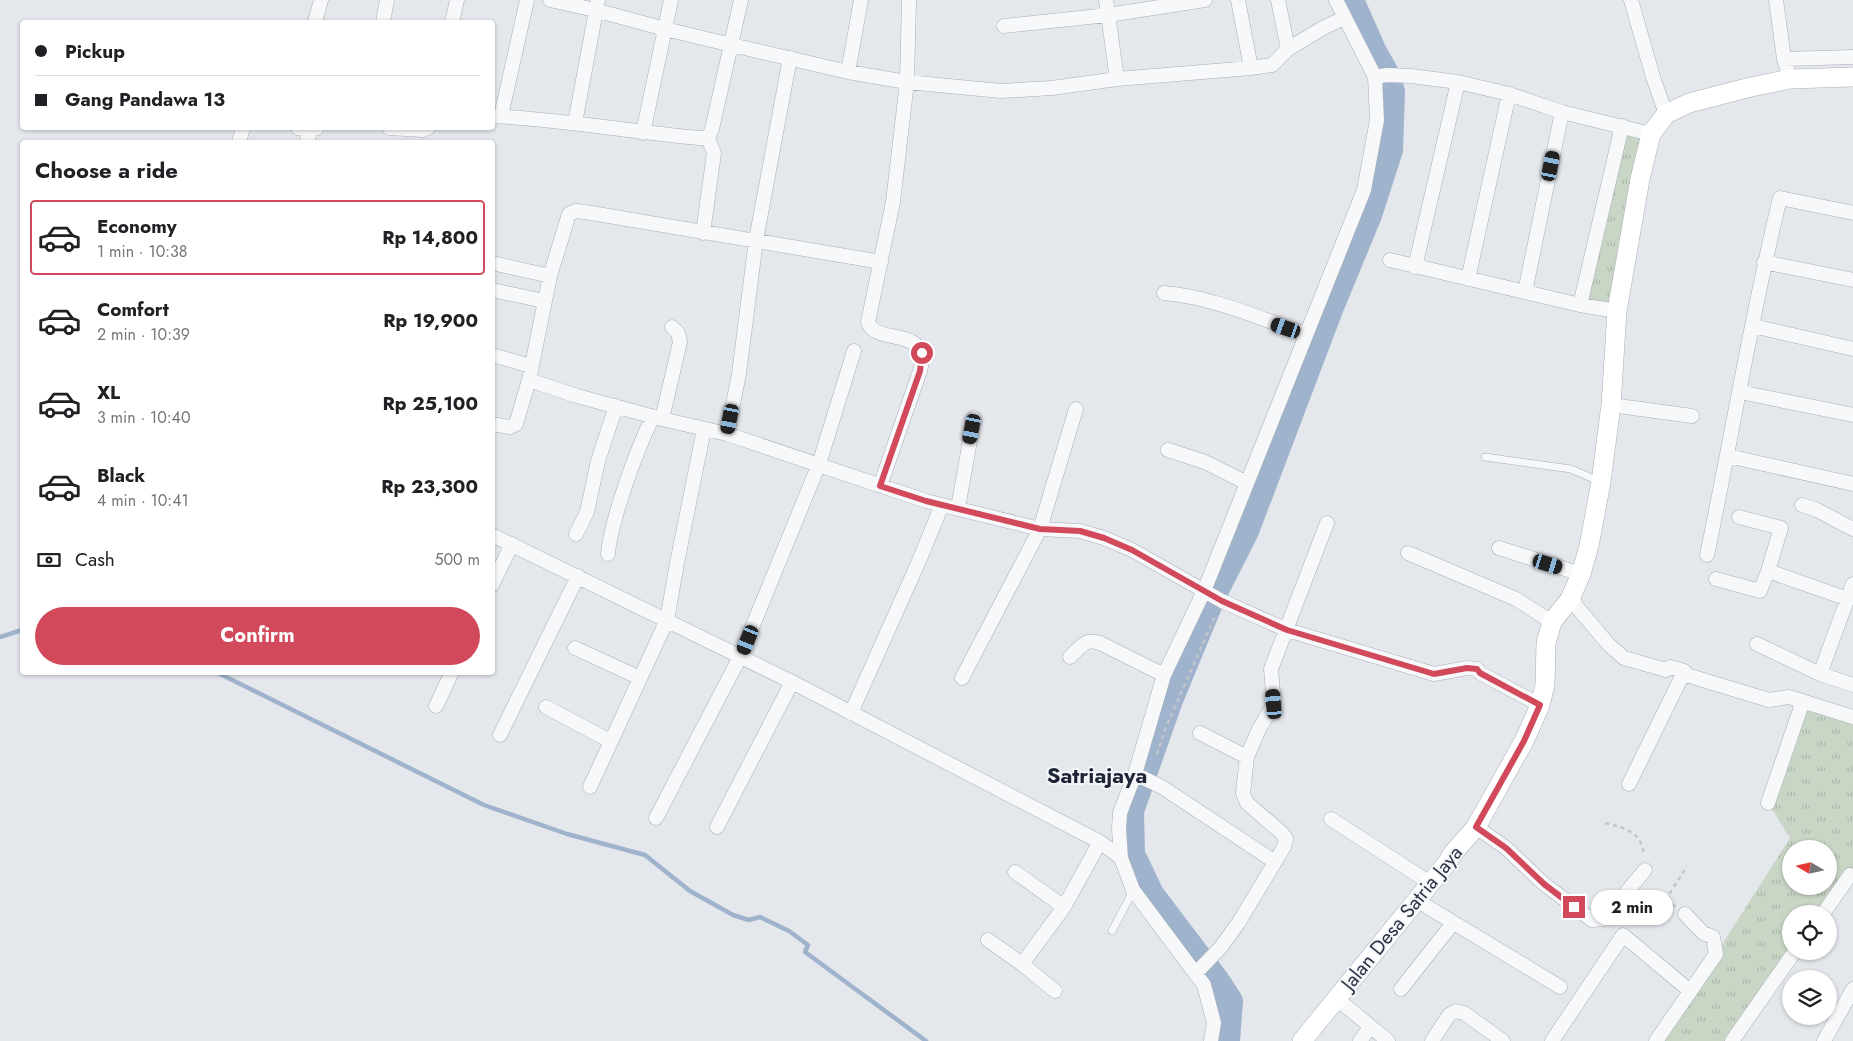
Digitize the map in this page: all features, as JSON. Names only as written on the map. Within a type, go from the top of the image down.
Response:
[{"type":"street","points":[[316,20],[321,0]]},
{"type":"street","points":[[383,20],[387,0]]},
{"type":"street","points":[[452,20],[457,0]]},
{"type":"street","points":[[527,0],[497,116],[574,123],[642,133],[708,138]]},
{"type":"street","points":[[550,0],[597,5],[665,29],[848,72],[907,82],[1002,91],[1052,88],[1117,79],[1272,65],[1288,48],[1344,18]]},
{"type":"street","points":[[642,133],[671,0]]},
{"type":"street","points":[[703,233],[714,153],[708,138],[712,130],[742,0]]},
{"type":"street","points":[[848,72],[861,0]]},
{"type":"street","points":[[880,486],[923,358],[916,345],[873,329],[868,324],[892,202],[907,82],[909,0]]},
{"type":"street","points":[[1106,0],[1117,79]]},
{"type":"street","points":[[1004,26],[1108,15],[1170,3],[1205,0]]},
{"type":"street","points":[[1238,0],[1251,68]]},
{"type":"street","points":[[1278,0],[1288,48]]},
{"type":"street","points":[[1212,1041],[1214,1023],[1204,985],[1133,890],[1121,858],[1120,813],[1135,774],[1164,675],[1204,591],[1364,190],[1377,120],[1381,76],[1344,18],[1336,0]]},
{"type":"street","points":[[1631,0],[1653,77],[1666,114]]},
{"type":"street","points":[[1776,0],[1784,59],[1790,79]]},
{"type":"street","points":[[574,123],[597,5]]},
{"type":"street","points":[[1784,59],[1853,57]]},
{"type":"street","points":[[727,434],[739,374],[756,240],[790,58]]},
{"type":"street","points":[[1381,76],[1411,76],[1458,82],[1509,94],[1562,112],[1651,134],[1666,114],[1689,103],[1790,79],[1853,77]]},
{"type":"street","points":[[1414,267],[1458,82]]},
{"type":"street","points":[[1468,279],[1509,94]]},
{"type":"street","points":[[1526,292],[1562,112]]},
{"type":"street","points":[[1580,305],[1622,126]]},
{"type":"street","name":"Jalan Desa Satria Jaya","points":[[1302,1041],[1476,827],[1524,741],[1540,705],[1545,684],[1546,643],[1552,622],[1570,599],[1581,574],[1589,546],[1601,482],[1611,405],[1617,310],[1640,178],[1651,134]]},
{"type":"street","points":[[1707,555],[1728,456],[1764,262],[1780,198],[1853,212]]},
{"type":"street","points":[[495,425],[510,428],[516,424],[530,373],[550,276],[569,214],[576,211],[881,262]]},
{"type":"street","points":[[1390,260],[1580,305],[1617,310]]},
{"type":"street","points":[[1764,262],[1853,280]]},
{"type":"street","points":[[495,264],[550,276]]},
{"type":"street","points":[[495,291],[544,301]]},
{"type":"street","points":[[1164,293],[1178,294],[1210,302],[1305,334]]},
{"type":"street","points":[[1753,326],[1853,349]]},
{"type":"street","points":[[608,554],[611,535],[629,472],[638,447],[657,418],[680,342],[678,333],[672,327]]},
{"type":"street","points":[[656,818],[740,658],[819,464],[854,351]]},
{"type":"street","points":[[495,356],[577,396],[657,418],[727,434],[942,505],[1040,529],[1080,531],[1104,538],[1132,550],[1222,601],[1287,630],[1434,674],[1467,668],[1477,669],[1480,673],[1540,705]]},
{"type":"street","points":[[1740,392],[1853,415]]},
{"type":"street","points":[[1611,405],[1692,416]]},
{"type":"street","points":[[576,534],[588,512],[598,461],[616,406]]},
{"type":"street","points":[[962,678],[1040,529],[1076,409]]},
{"type":"street","points":[[958,508],[974,418]]},
{"type":"street","points":[[590,787],[667,620],[704,429]]},
{"type":"street","points":[[1168,450],[1205,462],[1247,483]]},
{"type":"street","points":[[1728,456],[1853,484]]},
{"type":"street","points":[[851,713],[942,505]]},
{"type":"street","points":[[1802,505],[1817,510],[1853,529]]},
{"type":"street","points":[[1716,579],[1760,591],[1768,571],[1781,528],[1738,516]]},
{"type":"street","points":[[1196,973],[1221,947],[1284,847],[1286,839],[1282,833],[1247,803],[1243,787],[1247,757],[1259,729],[1274,704],[1271,670],[1327,523]]},
{"type":"street","points":[[495,536],[792,682],[1100,842],[1121,858]]},
{"type":"street","points":[[495,580],[512,544]]},
{"type":"street","points":[[1499,548],[1581,574]]},
{"type":"street","points":[[1408,553],[1516,599],[1552,622]]},
{"type":"street","points":[[1768,571],[1848,599]]},
{"type":"street","points":[[500,735],[578,576]]},
{"type":"street","points":[[1820,674],[1853,584]]},
{"type":"street","points":[[1570,599],[1574,600],[1576,606],[1609,645],[1624,658],[1666,670],[1670,667],[1684,671],[1683,674],[1769,700],[1789,697],[1853,717]]},
{"type":"street","points":[[1070,657],[1085,642],[1093,641],[1164,675]]},
{"type":"street","points":[[1757,644],[1820,674],[1853,685]]},
{"type":"street","points":[[575,648],[640,678]]},
{"type":"street","points":[[1629,784],[1683,674]]},
{"type":"street","points":[[436,706],[451,675]]},
{"type":"street","points":[[717,827],[792,682]]},
{"type":"street","points":[[1768,803],[1803,702]]},
{"type":"street","points":[[546,707],[610,741]]},
{"type":"street","points":[[1200,734],[1247,757]]},
{"type":"street","points":[[1135,774],[1149,779],[1275,862]]},
{"type":"street","points":[[1331,819],[1430,883]]},
{"type":"street","points":[[1476,827],[1506,848],[1544,884],[1589,919],[1595,921],[1604,919],[1645,870]]},
{"type":"street","points":[[1022,964],[1064,907],[1100,842]]},
{"type":"street","points":[[1015,872],[1064,907]]},
{"type":"street","points":[[1829,905],[1850,875]]},
{"type":"street","points":[[1416,900],[1560,987]]},
{"type":"street","points":[[1656,1041],[1716,954],[1713,937],[1703,934],[1686,914]]},
{"type":"street","points":[[1401,989],[1452,923]]},
{"type":"street","points":[[1552,1041],[1623,935],[1690,991]]},
{"type":"street","points":[[988,940],[1055,991]]},
{"type":"street","points":[[1732,1041],[1789,960]]},
{"type":"street","points":[[1824,1041],[1853,989]]},
{"type":"street","points":[[1336,998],[1388,1041]]},
{"type":"street","points":[[1432,1041],[1449,1015],[1456,1011],[1464,1014],[1503,1041]]},
{"type":"street","points":[[1360,1041],[1370,1027]]},
{"type":"lane","points":[[1485,457],[1571,469],[1601,482]]},
{"type":"lane","points":[[1112,931],[1133,890]]},
{"type":"path","points":[[1149,779],[1166,727],[1222,601]]},
{"type":"path","points":[[1605,823],[1622,827],[1638,836],[1644,849],[1645,870]]},
{"type":"path","points":[[1686,914],[1673,906],[1668,896],[1687,866]]},
{"type":"green space","points":[[1336,0],[1351,0],[1373,50],[1387,75],[1392,92],[1390,150],[1369,215],[1331,307],[1246,531],[1213,596],[1170,700],[1131,811],[1132,854],[1151,894],[1230,1001],[1227,1041],[1211,1041],[1208,998],[1155,920],[1121,858],[1127,795],[1164,675],[1364,190],[1375,77]]},
{"type":"green space","points":[[1622,126],[1651,134],[1617,311],[1580,305]]},
{"type":"green space","points":[[1803,701],[1853,717],[1853,876],[1838,895],[1838,840],[1789,840],[1790,838],[1768,803]]},
{"type":"green space","points":[[1782,851],[1782,895],[1838,895],[1830,905],[1782,905],[1782,960],[1785,960],[1732,1041],[1656,1041],[1716,954]]},
{"type":"waterway","points":[[1227,1041],[1230,1001],[1151,894],[1132,854],[1131,811],[1170,700],[1213,596],[1246,531],[1331,307],[1369,215],[1390,150],[1392,92],[1387,75],[1373,50],[1351,0]]},
{"type":"waterway","points":[[0,637],[20,631]]},
{"type":"waterway","points":[[222,675],[484,805],[567,834],[645,855],[690,891],[733,915],[749,920],[760,917],[789,931],[808,945],[805,952],[926,1041]]},
{"type":"district","name":"Satriajaya","points":[[1097,775]]},
{"type":"route","points":[[922,353],[923,358],[920,371],[880,486],[926,501],[1040,529],[1080,531],[1104,538],[1132,550],[1222,601],[1287,630],[1434,674],[1467,668],[1477,669],[1480,673],[1540,705],[1524,741],[1476,827],[1506,848],[1544,884],[1574,907]]}]
